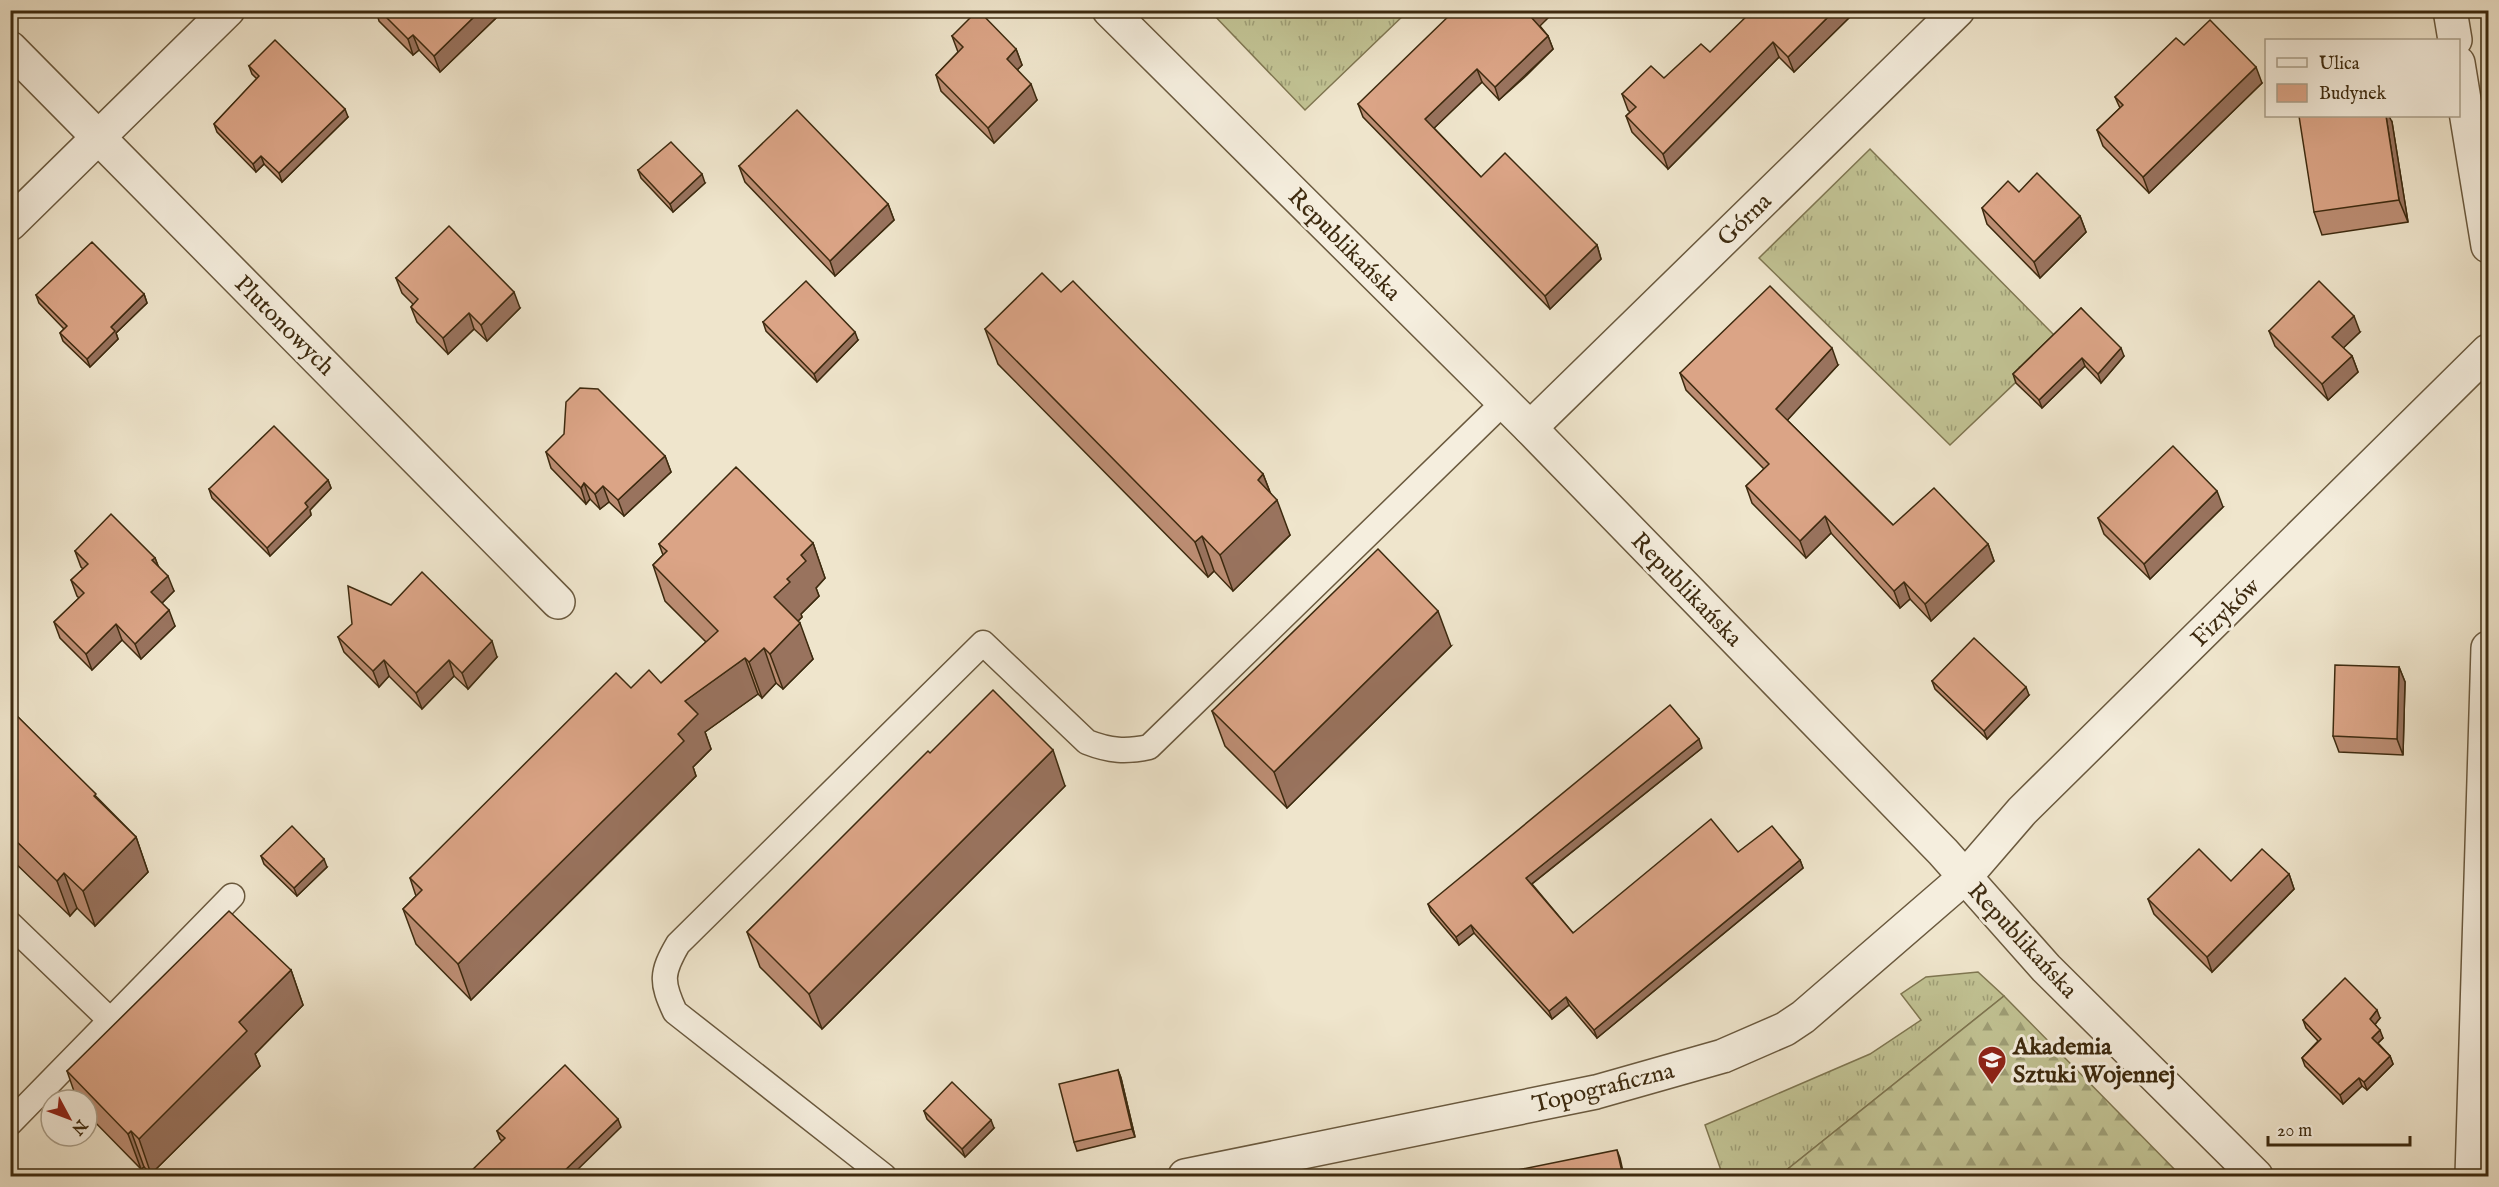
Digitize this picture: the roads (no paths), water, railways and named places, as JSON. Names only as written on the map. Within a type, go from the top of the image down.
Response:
[{"type":"street","points":[[10,224],[228,10]]},
{"type":"street","name":"Republikańska","points":[[1109,10],[1530,428],[1965,877],[2046,968],[2256,1176]]},
{"type":"street","name":"Górna","points":[[1530,428],[1958,10]]},
{"type":"street","points":[[2450,10],[2455,39]]},
{"type":"street","name":"Plutonowych","points":[[10,48],[558,602]]},
{"type":"street","points":[[2460,75],[2488,246]]},
{"type":"street","name":"Fizyków","points":[[1965,877],[2022,811],[2488,351]]},
{"type":"street","points":[[2472,1176],[2488,648]]},
{"type":"street","name":"Topograficzna","points":[[1185,1176],[1596,1092],[1723,1056],[1785,1029],[1803,1017],[1965,877]]},
{"type":"lane","points":[[884,1176],[675,1012],[665,991],[666,966],[678,944],[983,643],[1088,742],[1107,750],[1127,752],[1149,747],[1504,402]]},
{"type":"lane","points":[[10,1123],[232,896]]},
{"type":"lane","points":[[10,924],[110,1020]]},
{"type":"place","name":"Akademia Sztuki Wojennej","points":[[1992,1086]]}]
